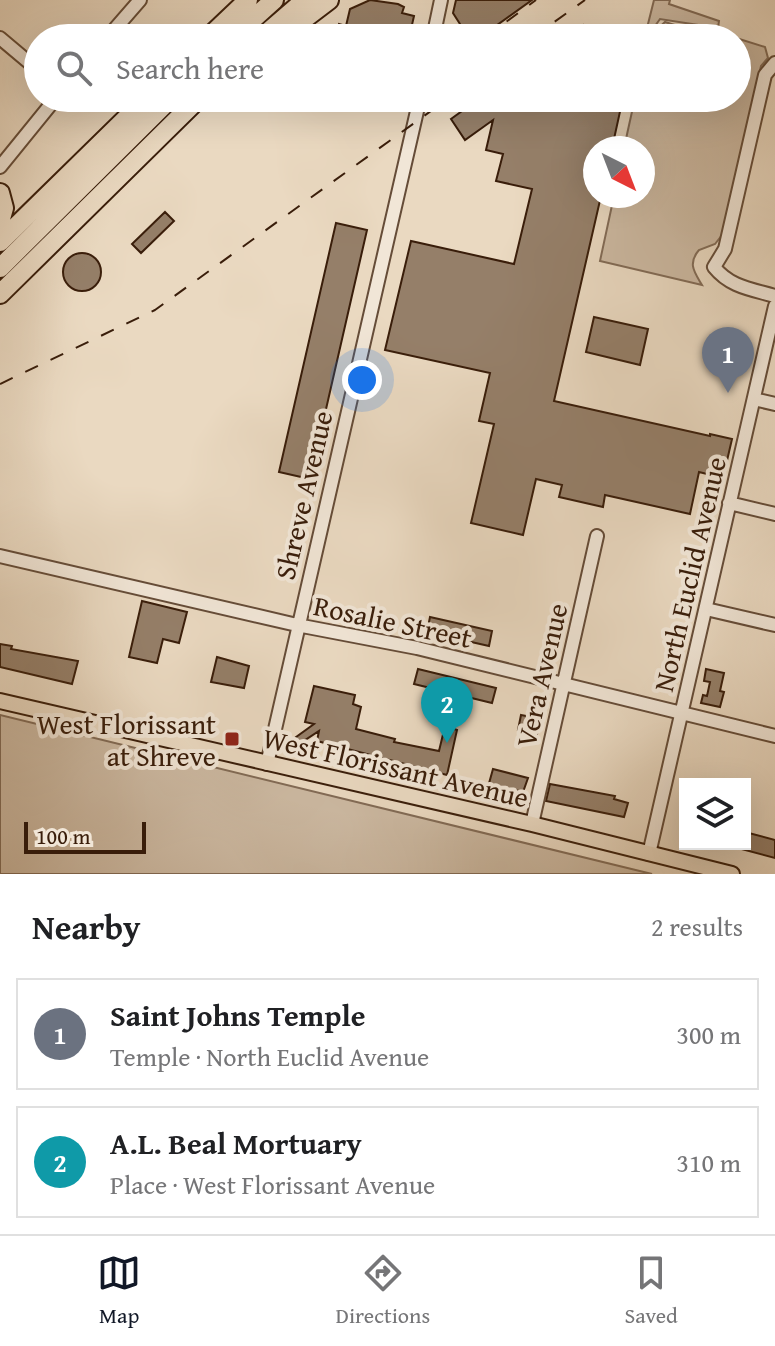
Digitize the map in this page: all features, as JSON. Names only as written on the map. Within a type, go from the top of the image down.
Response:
[{"type":"highway","points":[[223,24],[248,0]]},
{"type":"highway","points":[[247,24],[274,0]]},
{"type":"highway","points":[[277,24],[305,0]]},
{"type":"highway","points":[[297,24],[329,0]]},
{"type":"highway","points":[[0,242],[133,112]]},
{"type":"highway","points":[[0,268],[157,112]]},
{"type":"highway","points":[[0,294],[185,112]]},
{"type":"highway","points":[[0,193],[4,208],[0,222]]},
{"type":"main road","name":"West Florissant Avenue","points":[[0,701],[532,824],[732,874]]},
{"type":"street","points":[[119,24],[140,0]]},
{"type":"street","points":[[436,24],[441,0]]},
{"type":"street","points":[[0,38],[24,58]]},
{"type":"street","points":[[775,63],[765,75],[725,249],[714,267],[724,279],[736,286],[775,296]]},
{"type":"street","points":[[0,167],[45,112]]},
{"type":"street","name":"Shreve Avenue","points":[[267,764],[417,112]]},
{"type":"street","name":"North Euclid Avenue","points":[[649,854],[775,306]]},
{"type":"street","points":[[754,399],[775,404]]},
{"type":"street","points":[[729,503],[775,514]]},
{"type":"street","name":"Vera Avenue","points":[[532,824],[597,536]]},
{"type":"street","name":"Rosalie Street","points":[[0,556],[297,625],[417,648],[775,736]]},
{"type":"street","points":[[706,609],[775,625]]},
{"type":"shaded area","points":[[654,0],[670,0],[669,4],[719,21],[719,24],[692,24],[660,19],[656,24],[648,24]]},
{"type":"shaded area","points":[[751,42],[765,47],[768,58],[761,66],[751,109]]},
{"type":"shaded area","points":[[632,112],[750,112],[722,235],[715,244],[699,250],[693,260],[693,268],[702,285],[600,261],[611,208],[655,208],[655,136],[627,136]]},
{"type":"shaded area","points":[[0,715],[652,874],[0,874]]},
{"type":"building","points":[[370,0],[398,4],[404,7],[402,13],[414,16],[412,24],[346,24],[350,9]]},
{"type":"building","points":[[456,0],[532,0],[499,24],[460,24],[453,13]]},
{"type":"building","points":[[461,112],[620,112],[615,136],[583,136],[583,208],[598,208],[554,401],[732,439],[723,478],[699,472],[690,514],[605,495],[603,507],[559,497],[562,485],[536,479],[523,535],[471,523],[494,424],[479,421],[490,373],[385,350],[411,241],[514,264],[532,189],[496,181],[503,154],[486,150],[493,120],[465,140],[451,119]]},
{"type":"building","points":[[165,212],[174,221],[141,253],[132,244]]},
{"type":"building","points":[[336,223],[367,230],[310,479],[279,472]]},
{"type":"building","points":[[82,253],[95,259],[101,272],[95,285],[82,291],[69,285],[63,272],[69,259]]},
{"type":"building","points":[[594,317],[648,329],[640,365],[586,352]]},
{"type":"building","points":[[142,601],[187,612],[179,643],[163,639],[157,663],[129,657]]},
{"type":"building","points":[[430,617],[492,631],[489,646],[427,632]]},
{"type":"building","points":[[0,644],[12,646],[11,649],[78,661],[72,684],[0,667]]},
{"type":"building","points":[[217,657],[249,666],[244,688],[211,682]]},
{"type":"building","points":[[418,669],[496,688],[492,703],[414,684]]},
{"type":"building","points":[[706,669],[724,673],[720,707],[701,703],[703,695],[707,696],[710,682],[704,681]]},
{"type":"building","points":[[314,686],[355,695],[353,704],[361,707],[356,729],[395,739],[394,742],[439,751],[445,726],[457,730],[447,775],[317,741],[319,731],[296,746],[292,740],[314,724],[305,722]]},
{"type":"building","points":[[521,715],[537,718],[537,734],[518,730]]},
{"type":"building","points":[[493,769],[528,778],[523,792],[488,787]]},
{"type":"building","points":[[550,784],[615,796],[614,799],[628,803],[624,817],[546,801]]},
{"type":"building","points":[[751,834],[775,840],[775,858],[745,850],[751,850]]},
{"type":"railway","points":[[503,24],[536,0]]},
{"type":"railway","points":[[552,24],[585,0]]},
{"type":"railway","points":[[0,384],[155,310],[430,112]]},
{"type":"place","name":"Saint Johns Temple","points":[[728,393]]},
{"type":"place","name":"West Florissant at Shreve","points":[[232,739]]},
{"type":"place","name":"A.L. Beal Mortuary","points":[[447,743]]}]
